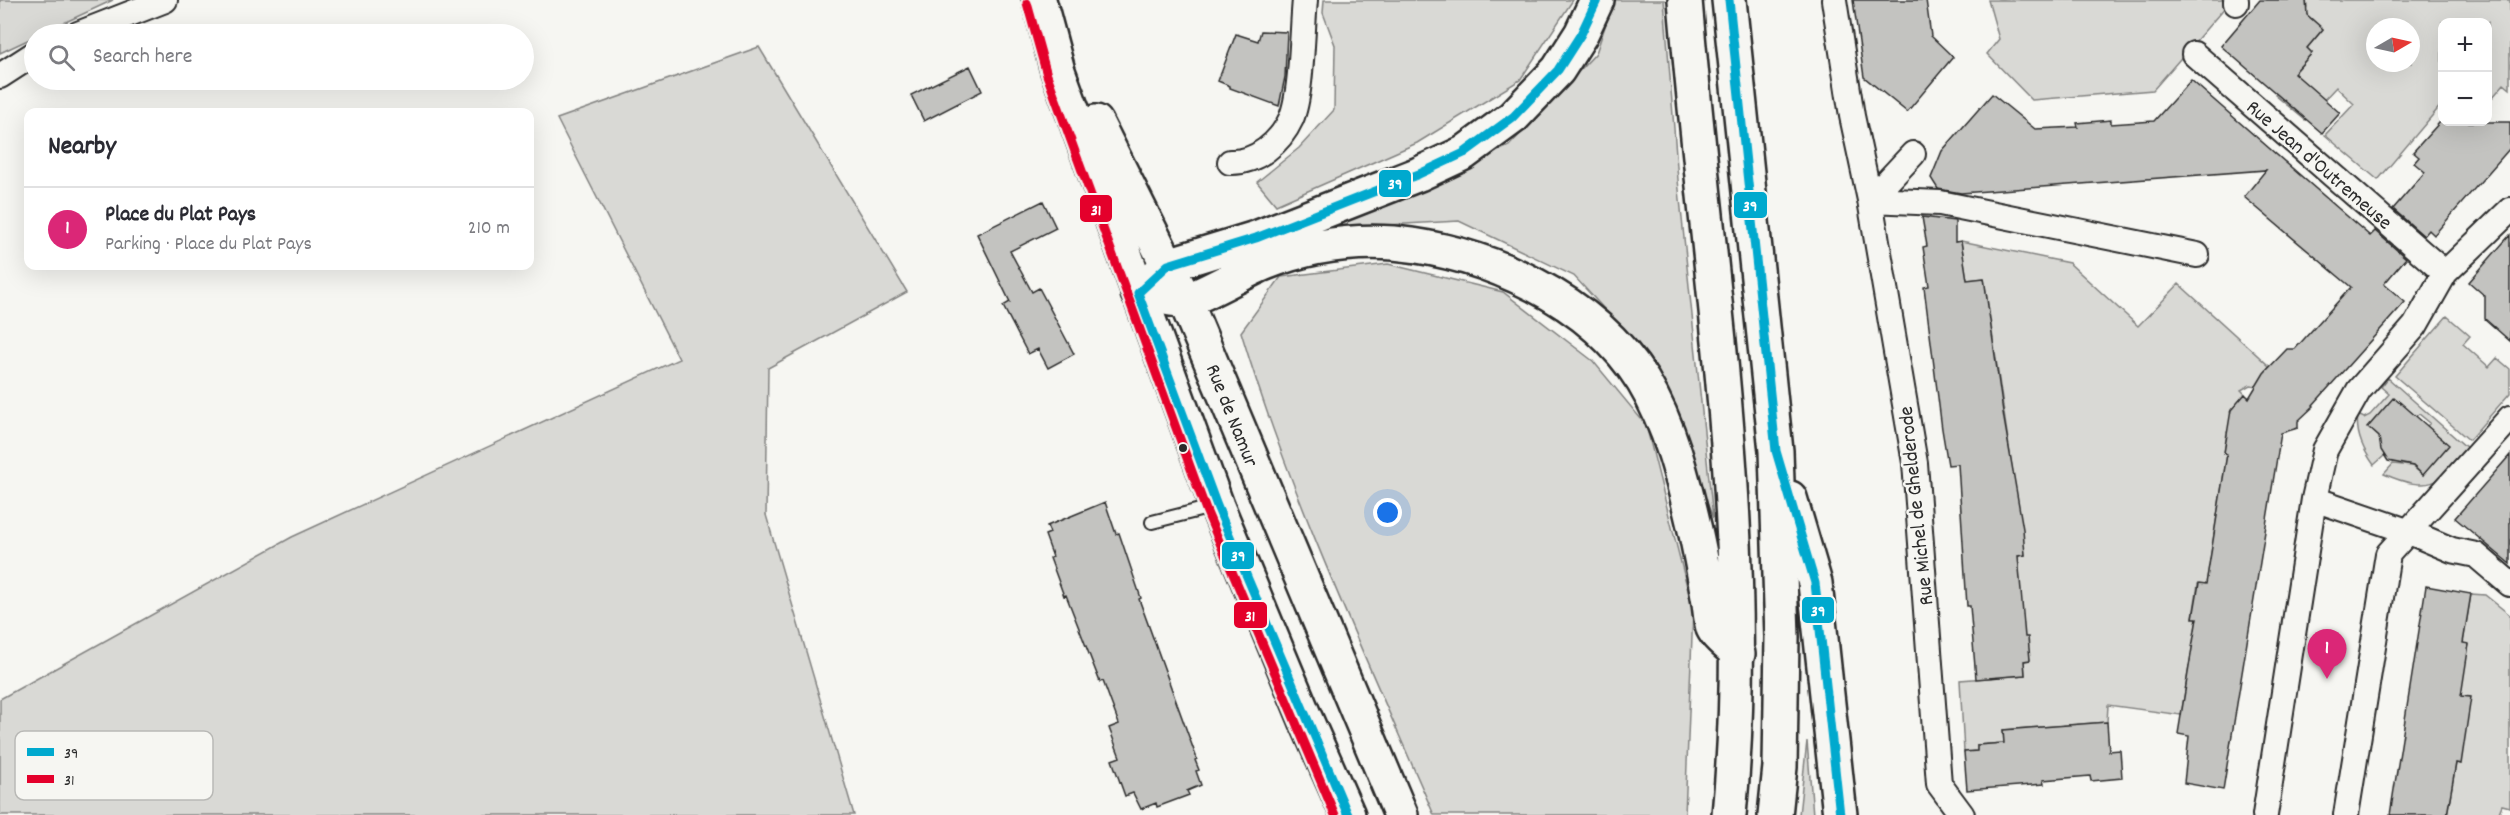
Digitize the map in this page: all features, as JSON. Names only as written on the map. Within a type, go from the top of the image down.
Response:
[{"type":"main road","points":[[1138,293],[1168,265],[1256,238],[1419,174],[1464,153],[1513,117],[1558,70],[1581,34],[1597,0]]},
{"type":"main road","points":[[1685,0],[1731,458],[1737,574],[1738,654],[1734,767],[1729,815]]},
{"type":"main road","points":[[1729,0],[1776,451],[1782,637],[1780,767],[1775,815]]},
{"type":"main road","name":"Rue de Namur","points":[[1043,12],[1185,300],[1401,815]]},
{"type":"main road","name":"Rue de Namur","points":[[1043,12],[1058,71],[1217,506],[1348,815]]},
{"type":"main road","points":[[1138,293],[1185,300],[1264,263],[1292,254],[1340,244],[1358,243],[1393,243],[1435,249],[1505,272],[1549,293],[1586,319],[1616,347],[1642,380],[1659,412],[1675,451],[1687,496],[1701,554],[1714,630],[1738,654]]},
{"type":"main road","points":[[1776,451],[1815,583],[1840,815]]},
{"type":"street","points":[[104,24],[165,0]]},
{"type":"street","points":[[1230,162],[1251,159],[1270,148],[1291,119],[1298,86],[1305,0]]},
{"type":"street","name":"Rue Michel de Ghelderode","points":[[1834,0],[1852,116],[1870,200],[1915,463],[1939,784],[1959,812]]},
{"type":"street","name":"Rue Jean d'Outremeuse","points":[[2194,54],[2445,273]]},
{"type":"street","points":[[0,76],[24,60]]},
{"type":"street","points":[[1870,200],[1913,154]]},
{"type":"street","points":[[1870,200],[1940,202],[2197,255]]},
{"type":"street","points":[[2265,815],[2314,499],[2325,450],[2359,390],[2415,326],[2445,273],[2510,210]]},
{"type":"street","points":[[2346,815],[2388,554],[2406,531],[2421,518],[2510,418]]},
{"type":"street","points":[[2314,499],[2406,531],[2452,550],[2476,555],[2510,584]]},
{"type":"lane","points":[[1152,522],[1217,506]]},
{"type":"shaded area","points":[[0,0],[113,0],[61,24],[24,24],[24,42],[0,53]]},
{"type":"shaded area","points":[[1324,0],[1573,0],[1520,80],[1417,143],[1276,205],[1257,182],[1299,148],[1334,110],[1335,45],[1323,13]]},
{"type":"shaded area","points":[[1614,0],[1664,0],[1678,180],[1713,518],[1650,359],[1574,276],[1459,221],[1332,228],[1509,146],[1596,53]]},
{"type":"shaded area","points":[[1988,0],[2226,0],[2227,5],[2153,90],[2032,100],[1987,54],[1999,39]]},
{"type":"shaded area","points":[[2306,0],[2510,0],[2510,89],[2504,84],[2492,96],[2492,18],[2438,18],[2438,109],[2378,180],[2325,135],[2354,104],[2336,87],[2305,120],[2275,95],[2312,53],[2307,48],[2323,29],[2303,11],[2307,7]]},
{"type":"shaded area","points":[[759,47],[907,292],[768,368],[766,515],[854,815],[0,815],[0,699],[292,537],[679,359],[557,119]]},
{"type":"shaded area","points":[[1961,241],[2069,263],[2138,326],[2179,284],[2269,366],[2257,386],[2250,385],[2241,390],[2245,394],[2230,412],[2238,419],[2227,432],[2224,453],[2227,454],[2206,584],[2198,584],[2193,617],[2197,618],[2181,715],[2108,705],[2107,722],[2003,730],[2004,743],[1977,745],[1977,751],[1964,752],[1960,680],[2025,675],[2024,661],[2030,660],[2024,637],[2018,556],[2025,555],[1984,278],[1967,280]]},
{"type":"shaded area","points":[[1388,264],[1503,292],[1593,361],[1646,425],[1693,610],[1685,815],[1434,815],[1306,516],[1241,332],[1281,277]]},
{"type":"shaded area","points":[[2447,316],[2470,336],[2463,344],[2489,367],[2497,358],[2510,369],[2510,393],[2469,440],[2395,376]]},
{"type":"shaded area","points":[[2388,378],[2468,449],[2446,474],[2436,481],[2413,483],[2384,474],[2393,464],[2412,466],[2423,475],[2427,426],[2430,423],[2419,414],[2382,439],[2384,456],[2374,465],[2363,448],[2358,429],[2358,415],[2364,418],[2370,415],[2389,394],[2381,387]]},
{"type":"shaded area","points":[[2471,594],[2485,595],[2510,615],[2510,807],[2502,805],[2498,815],[2447,815],[2456,763],[2456,695],[2469,645],[2463,643]]},
{"type":"shaded area","points":[[1807,741],[1813,815],[1799,815]]},
{"type":"building","points":[[1853,0],[1926,0],[1931,36],[1953,57],[1907,112],[1864,77]]},
{"type":"building","points":[[2260,0],[2306,0],[2307,15],[2323,29],[2307,48],[2312,53],[2294,73],[2340,113],[2322,133],[2221,46]]},
{"type":"building","points":[[1261,31],[1287,32],[1285,77],[1279,106],[1230,88],[1218,81],[1236,34],[1258,41]]},
{"type":"building","points":[[970,66],[982,91],[924,121],[911,95]]},
{"type":"building","points":[[2191,80],[2370,236],[2375,231],[2406,258],[2384,284],[2405,302],[2314,406],[2298,421],[2298,428],[2281,433],[2223,790],[2184,783],[2189,736],[2178,734],[2197,618],[2193,618],[2199,583],[2206,584],[2227,454],[2224,453],[2231,410],[2245,394],[2249,398],[2264,373],[2287,349],[2295,349],[2351,287],[2244,197],[2266,170],[1961,193],[1938,189],[1931,178],[1942,151],[1992,94],[2035,129],[2078,127],[2077,123],[2111,120],[2111,124],[2154,121]]},
{"type":"building","points":[[2492,122],[2510,122],[2510,148],[2434,235],[2429,230],[2424,236],[2393,209],[2425,172],[2414,163],[2419,157],[2413,152],[2438,124],[2492,126]]},
{"type":"building","points":[[1043,201],[1056,228],[1010,251],[1032,292],[1039,288],[1074,354],[1048,368],[1038,349],[1028,354],[1003,306],[1010,302],[977,234]]},
{"type":"building","points":[[1922,217],[1955,221],[1955,242],[1961,241],[1967,280],[1984,278],[2004,419],[2023,529],[2025,555],[2018,556],[2025,637],[2028,637],[2030,660],[2024,661],[2025,675],[1976,679],[1970,606],[1967,606],[1958,464],[1948,465],[1942,429],[1924,287],[1929,286],[1923,247],[1927,246]]},
{"type":"building","points":[[2510,235],[2510,341],[2485,319],[2485,296],[2469,282]]},
{"type":"building","points":[[2394,397],[2449,445],[2423,475],[2413,466],[2388,461],[2381,450],[2379,437],[2368,427]]},
{"type":"building","points":[[2510,455],[2510,564],[2455,518]]},
{"type":"building","points":[[1105,502],[1116,534],[1119,533],[1141,598],[1139,599],[1199,770],[1196,771],[1201,785],[1187,791],[1189,795],[1157,807],[1156,803],[1141,809],[1133,793],[1125,796],[1112,760],[1120,757],[1109,728],[1119,724],[1103,681],[1100,682],[1066,595],[1064,596],[1050,558],[1053,557],[1045,535],[1050,533],[1047,526]]},
{"type":"building","points":[[2426,586],[2471,594],[2463,643],[2469,644],[2461,696],[2471,697],[2461,764],[2456,763],[2447,815],[2390,815]]},
{"type":"building","points":[[2107,722],[2109,751],[2120,750],[2122,778],[2091,781],[2090,776],[2043,780],[2044,784],[1967,790],[1964,752],[1977,751],[1977,745],[2004,743],[2003,730]]},
{"type":"transit line","name":"39","points":[[1348,815],[1217,506],[1138,293],[1168,265],[1256,238],[1419,174],[1464,153],[1513,117],[1558,70],[1581,34],[1597,0]]},
{"type":"transit line","name":"39","points":[[1729,0],[1776,451],[1815,583],[1840,815]]},
{"type":"transit line","name":"31","points":[[1027,3],[1047,75],[1206,510],[1335,815]]},
{"type":"place","name":"Place du Plat Pays","points":[[2327,679]]}]
